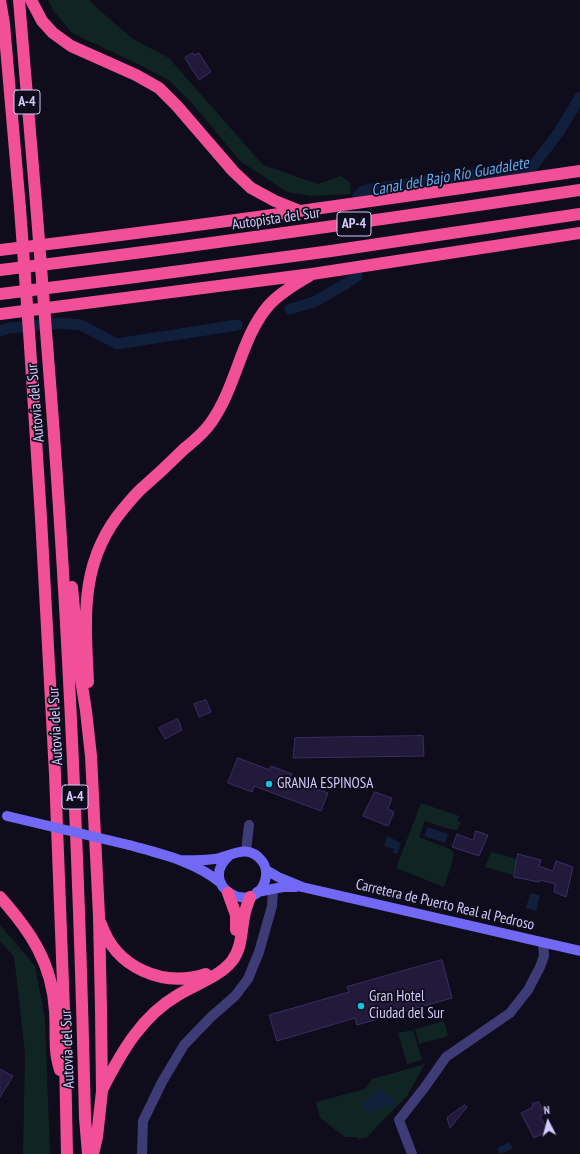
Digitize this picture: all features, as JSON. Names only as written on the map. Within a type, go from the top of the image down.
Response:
[{"type":"highway","name":"A-4","points":[[0,0],[2,20]]},
{"type":"highway","name":"Autovía del Sur","points":[[19,0],[60,517],[74,774],[85,1118],[88,1154]]},
{"type":"highway","points":[[32,0],[42,21],[53,33],[71,46],[136,75],[159,88],[177,106],[233,171],[251,188],[274,201],[301,211]]},
{"type":"highway","name":"Autovía del Sur","points":[[2,20],[20,208],[50,663],[64,1010],[67,1154]]},
{"type":"highway","points":[[0,250],[126,235],[580,171]]},
{"type":"highway","name":"Autopista del Sur","points":[[0,270],[322,229],[580,190]]},
{"type":"highway","name":"AP-4","points":[[0,294],[331,251],[580,214]]},
{"type":"highway","points":[[0,314],[312,274],[580,232]]},
{"type":"highway","points":[[86,711],[88,688],[86,616],[88,587],[94,561],[104,538],[117,516],[135,494],[197,438],[211,422],[231,385],[250,336],[259,318],[270,304],[287,290],[312,274]]},
{"type":"highway","points":[[60,517],[71,573],[80,673],[91,756],[99,916],[102,1091],[97,1137],[93,1154]]},
{"type":"highway","points":[[99,916],[104,931],[110,942],[124,959],[134,966],[155,975],[168,978],[181,979],[194,977],[206,974],[221,965],[228,958],[233,949],[236,938],[237,923],[228,893]]},
{"type":"highway","points":[[102,1091],[122,1053],[134,1034],[147,1019],[160,1007],[177,995],[209,978],[233,960],[241,940],[244,919],[254,894]]},
{"type":"highway","points":[[0,897],[16,915],[38,948],[51,982],[55,1011],[56,1049],[66,1103]]},
{"type":"main road","points":[[4,816],[129,845],[180,860],[211,875],[221,883]]},
{"type":"main road","points":[[254,894],[262,888],[265,882],[266,870],[264,863],[253,853],[246,851],[235,852],[225,859],[221,866],[219,877],[228,893],[242,898],[283,887],[302,887]]},
{"type":"main road","points":[[180,860],[199,861],[230,855]]},
{"type":"main road","points":[[266,870],[280,878],[302,887]]},
{"type":"main road","name":"Carretera de Puerto Real al Pedroso","points":[[302,887],[580,951]]},
{"type":"street","points":[[246,851],[249,825]]},
{"type":"street","points":[[142,1154],[144,1121],[162,1082],[184,1045],[211,1017],[235,996],[248,979],[259,952],[272,906],[273,889]]},
{"type":"street","points":[[412,1154],[399,1120],[446,1057],[510,1013],[528,990],[540,967],[544,956],[543,943]]},
{"type":"green space","points":[[48,0],[89,0],[133,39],[169,58],[263,165],[318,184],[341,176],[350,183],[351,194],[311,196],[287,192],[240,161],[197,109],[170,81],[72,33],[53,10]]},
{"type":"green space","points":[[421,803],[459,816],[457,822],[461,822],[457,830],[449,829],[425,821],[419,837],[450,849],[454,853],[444,887],[396,868]]},
{"type":"green space","points":[[491,852],[517,859],[513,875],[485,867]]},
{"type":"green space","points":[[0,925],[35,966],[45,1019],[50,1154],[23,1154],[25,1052],[14,957],[0,941]]},
{"type":"green space","points":[[444,1021],[448,1036],[419,1044],[415,1029]]},
{"type":"green space","points":[[413,1030],[422,1060],[407,1064],[398,1033]]},
{"type":"green space","points":[[425,1064],[407,1096],[366,1138],[359,1139],[357,1137],[345,1137],[320,1118],[316,1102],[365,1089],[372,1079]]},
{"type":"water","points":[[427,827],[448,834],[445,843],[424,836]]},
{"type":"water","points":[[387,836],[401,843],[397,854],[393,853],[394,849],[384,846]]},
{"type":"water","points":[[530,893],[540,895],[536,911],[526,908]]},
{"type":"water","points":[[377,1091],[387,1094],[391,1098],[394,1102],[392,1107],[382,1107],[374,1112],[366,1111],[364,1106],[365,1104]]},
{"type":"water","points":[[510,1142],[513,1149],[500,1154],[497,1148]]},
{"type":"building","points":[[193,53],[194,55],[199,53],[211,72],[199,80],[185,58]]},
{"type":"building","points":[[206,700],[211,712],[199,717],[194,704]]},
{"type":"building","points":[[178,719],[182,730],[165,739],[159,728]]},
{"type":"building","points":[[423,736],[424,756],[293,758],[295,738]]},
{"type":"building","name":"GRANJA ESPINOSA","points":[[238,758],[270,770],[271,766],[292,774],[290,779],[328,793],[321,811],[254,786],[252,792],[228,783]]},
{"type":"building","points":[[375,792],[392,798],[388,809],[394,812],[388,826],[363,816]]},
{"type":"building","points":[[476,831],[488,835],[479,856],[452,847],[457,834],[473,840]]},
{"type":"building","points":[[518,854],[541,860],[539,866],[553,871],[556,861],[573,867],[566,897],[554,892],[555,884],[540,880],[539,882],[514,877]]},
{"type":"building","name":"Gran Hotel Ciudad del Sur","points":[[442,960],[452,998],[357,1025],[355,1018],[277,1041],[269,1015],[349,992],[347,987]]},
{"type":"building","points":[[0,1069],[13,1076],[0,1097]]},
{"type":"building","points":[[539,1102],[545,1114],[540,1116],[548,1131],[534,1138],[521,1113],[533,1107],[532,1104]]},
{"type":"building","points":[[465,1105],[467,1107],[450,1128],[447,1118]]},
{"type":"waterway","name":"Canal del Bajo Río Guadalete","points":[[358,196],[363,191],[371,189],[533,166],[559,132],[580,97]]},
{"type":"waterway","name":"Canal del Bajo Río Guadalete","points":[[290,309],[314,302],[357,276]]},
{"type":"waterway","name":"Canal del Bajo Río Guadalete","points":[[0,331],[9,328],[61,323],[81,325],[117,344],[237,325]]},
{"type":"place","name":"GRANJA ESPINOSA","points":[[269,784]]},
{"type":"place","name":"Gran Hotel Ciudad del Sur","points":[[361,1006]]}]
